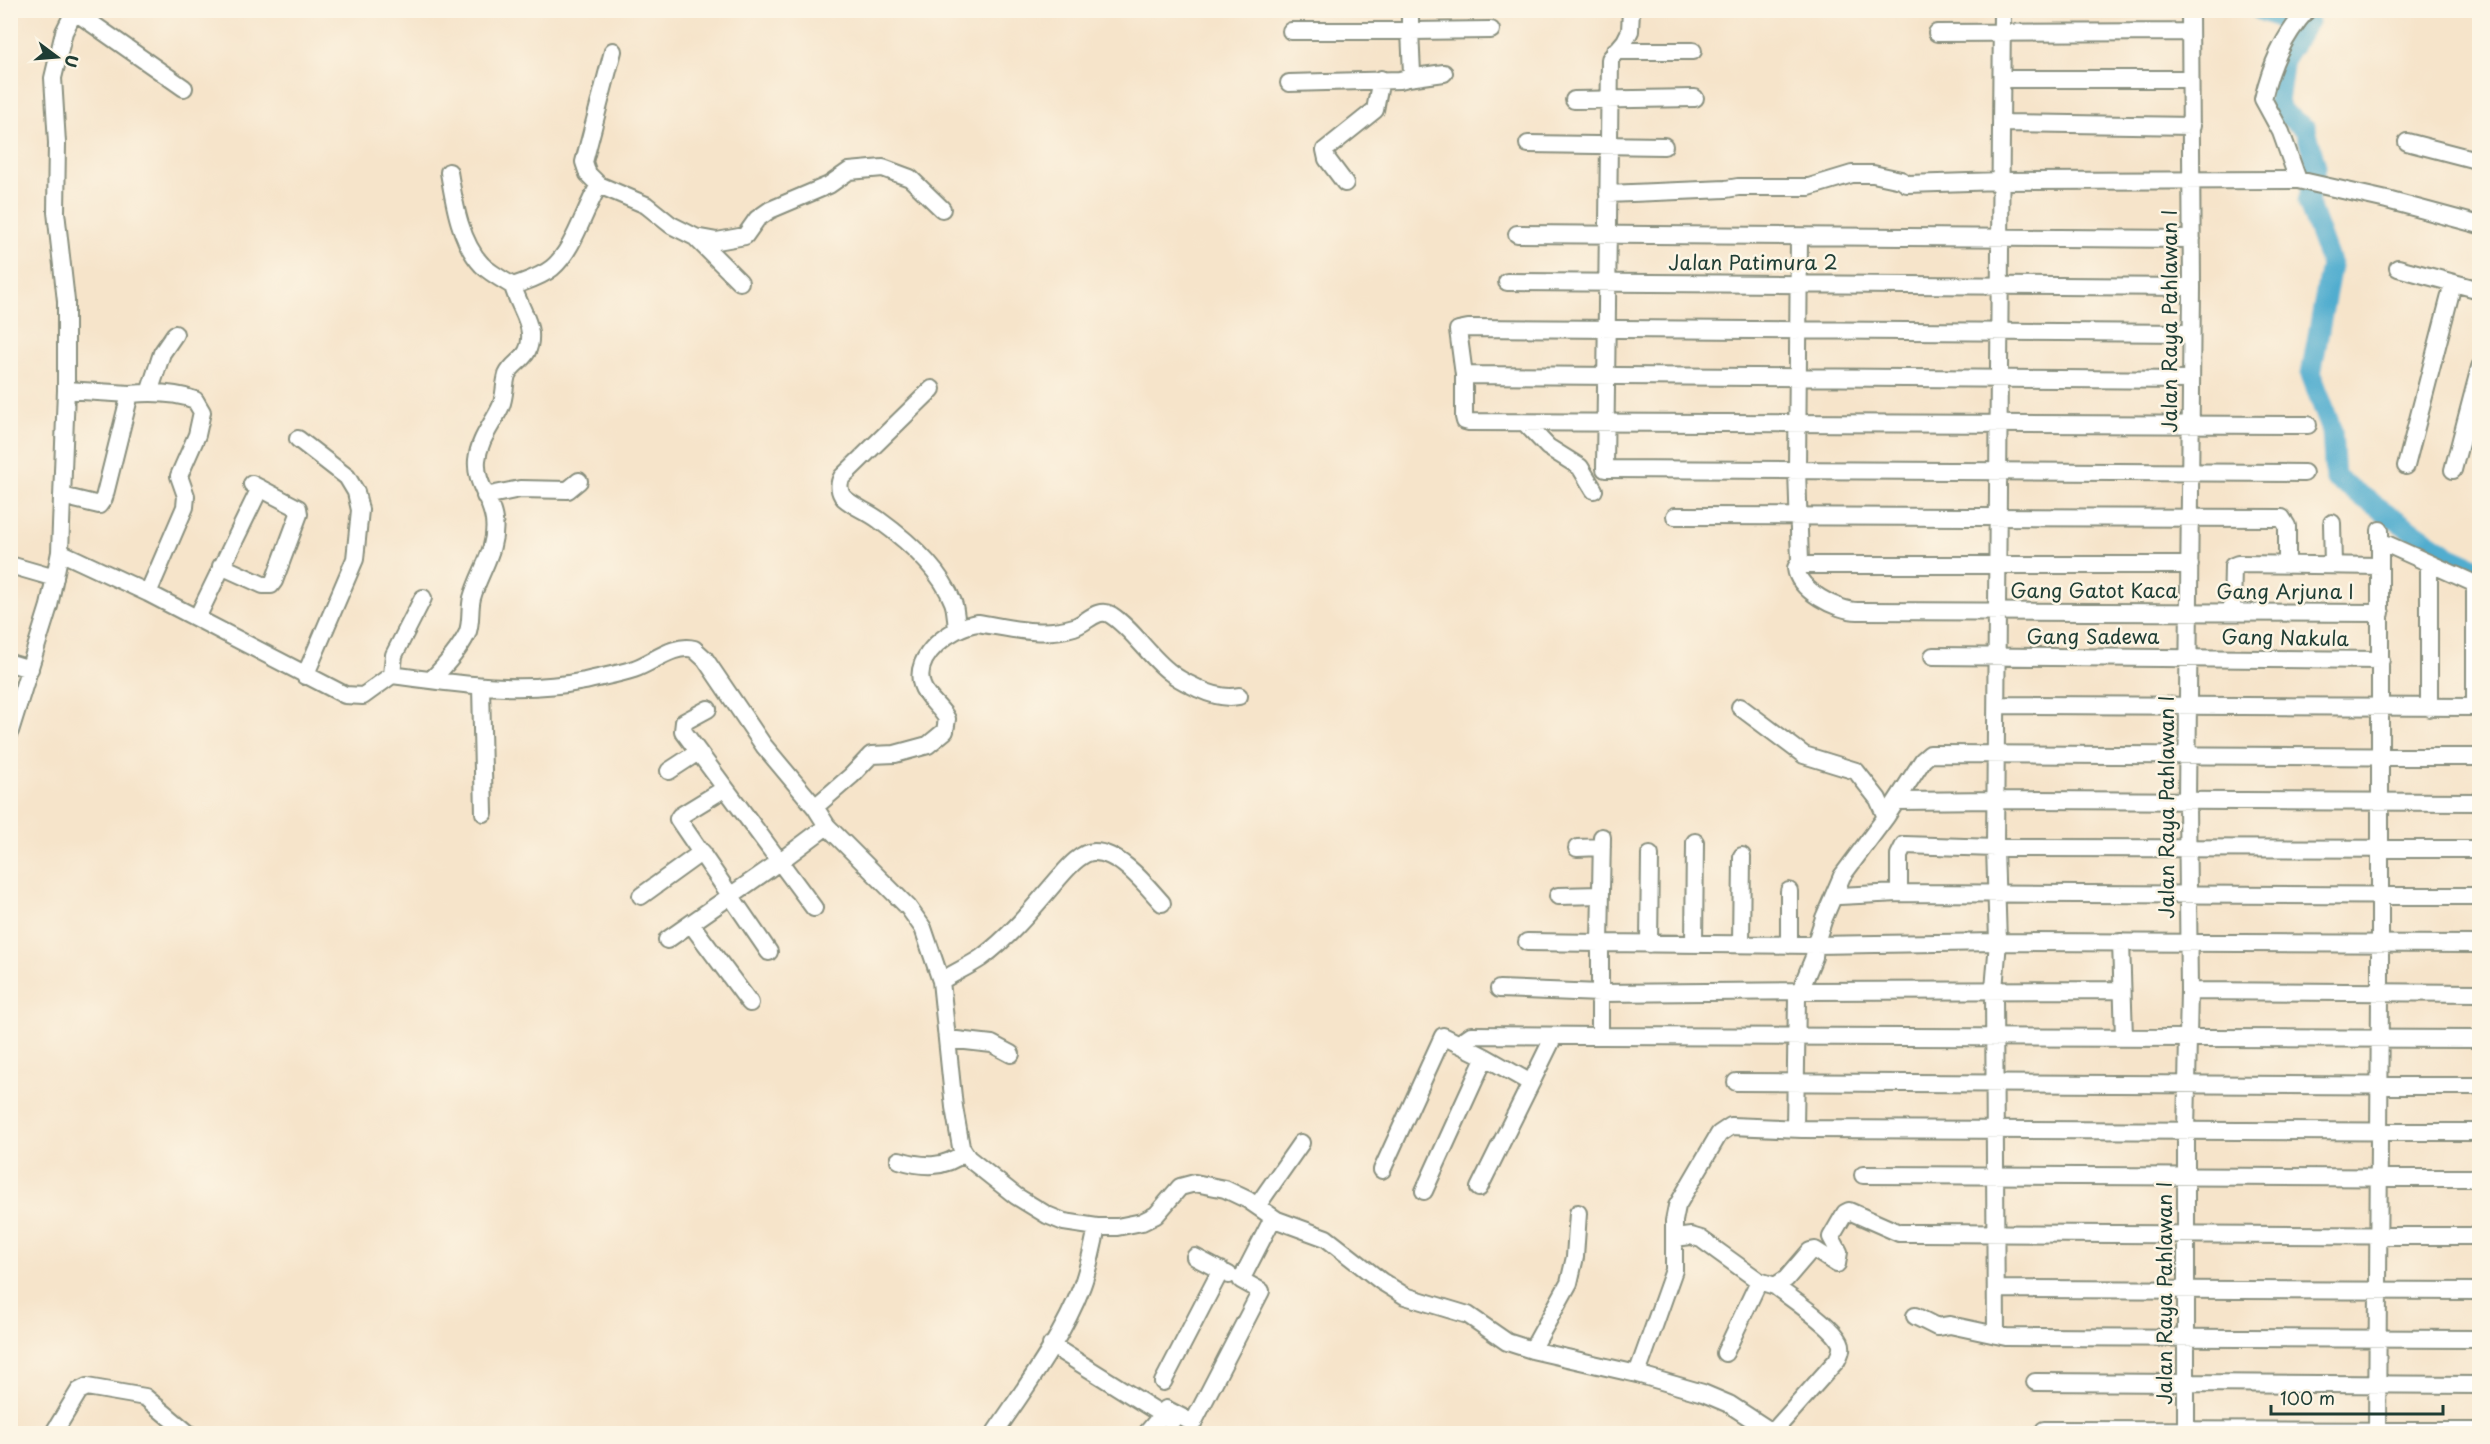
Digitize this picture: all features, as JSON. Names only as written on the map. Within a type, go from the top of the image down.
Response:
[{"type":"street","points":[[1408,78],[1412,73],[1410,10]]},
{"type":"street","points":[[1631,10],[1630,30],[1625,41],[1610,59],[1605,469],[2304,473]]},
{"type":"street","points":[[1996,1335],[1994,989],[1998,942],[1995,848],[2002,10]]},
{"type":"street","name":"Jalan Raya Pahlawan I","points":[[2186,1432],[2186,1083],[2189,991],[2187,756],[2191,519],[2192,126],[2185,32],[2190,10]]},
{"type":"street","points":[[2300,181],[2281,132],[2263,99],[2271,69],[2281,45],[2307,10]]},
{"type":"street","points":[[10,731],[30,669],[45,575],[60,552],[66,390],[66,301],[56,212],[58,176],[53,78],[64,32],[75,11],[184,88]]},
{"type":"street","points":[[1291,30],[1491,30]]},
{"type":"street","points":[[1937,33],[2185,32]]},
{"type":"street","points":[[613,51],[584,162],[588,174],[599,185],[646,205],[671,225],[695,237],[740,282]]},
{"type":"street","points":[[1615,51],[1693,51]]},
{"type":"street","points":[[1289,83],[1408,78],[1444,73]]},
{"type":"street","points":[[1345,183],[1328,159],[1325,150],[1376,110],[1381,79]]},
{"type":"street","points":[[2002,79],[2190,79]]},
{"type":"street","points":[[1574,100],[1695,98]]},
{"type":"street","points":[[2002,123],[2192,126]]},
{"type":"street","points":[[2408,142],[2480,161]]},
{"type":"street","points":[[1528,144],[1664,146]]},
{"type":"street","points":[[695,237],[717,240],[745,236],[757,219],[771,210],[830,185],[849,171],[883,168],[910,178],[942,209]]},
{"type":"street","points":[[431,680],[449,661],[468,631],[472,596],[486,566],[495,534],[491,507],[477,471],[480,446],[501,406],[507,376],[522,360],[530,344],[530,331],[517,302],[513,286],[482,266],[472,252],[454,204],[449,172]]},
{"type":"street","points":[[1608,194],[1737,187],[1809,187],[1852,174],[1873,174],[1901,180],[1907,184],[2300,181],[2480,225]]},
{"type":"street","points":[[513,286],[554,266],[578,230],[599,185]]},
{"type":"street","points":[[1517,234],[1607,237],[2192,239]]},
{"type":"street","points":[[1799,237],[1797,470],[1800,561],[1806,565],[2190,565]]},
{"type":"street","points":[[2397,268],[2480,290]]},
{"type":"street","name":"Jalan Patimura 2","points":[[1507,282],[2192,287]]},
{"type":"street","points":[[2406,466],[2453,284]]},
{"type":"street","points":[[2190,333],[1468,328],[1458,330],[1464,375],[1464,421],[2308,425]]},
{"type":"street","points":[[149,393],[162,353],[175,334]]},
{"type":"street","points":[[2453,470],[2480,367]]},
{"type":"street","points":[[1464,375],[2191,380]]},
{"type":"street","points":[[932,389],[839,482],[840,490],[846,499],[879,520],[911,546],[943,582],[954,604],[957,630]]},
{"type":"street","points":[[66,390],[183,396],[195,400],[202,412],[197,435],[179,476],[186,496],[185,507],[148,593]]},
{"type":"street","points":[[62,496],[93,505],[99,505],[104,498],[130,394]]},
{"type":"street","points":[[1525,423],[1548,447],[1580,467],[1594,490]]},
{"type":"street","points":[[298,439],[347,477],[356,492],[360,510],[355,559],[304,676]]},
{"type":"street","points":[[485,496],[520,489],[568,490],[579,481]]},
{"type":"street","points":[[197,618],[256,486],[298,508],[299,514],[271,585],[263,585],[221,566]]},
{"type":"street","points":[[1675,516],[2282,518],[2285,521],[2287,565]]},
{"type":"street","points":[[2332,523],[2333,566]]},
{"type":"street","points":[[1997,705],[2380,708],[2477,707],[2477,585],[2429,564],[2380,535],[2381,613],[2381,660],[2380,708],[2379,756],[2380,1039],[2377,1432]]},
{"type":"street","points":[[60,552],[148,593],[304,676],[345,695],[356,697],[363,696],[392,675],[482,687],[517,688],[583,681],[634,669],[678,650],[694,649],[705,659],[764,746],[815,807],[827,826],[916,917],[923,928],[941,981],[954,1107],[963,1153],[1016,1196],[1047,1215],[1064,1222],[1097,1227],[1126,1226],[1156,1215],[1176,1189],[1195,1183],[1225,1189],[1257,1206],[1273,1218],[1326,1238],[1381,1281],[1405,1296],[1468,1315],[1484,1324],[1503,1340],[1532,1350],[1637,1374],[1703,1393],[1729,1404],[1774,1433],[1836,1360],[1841,1348],[1839,1341],[1826,1327],[1767,1283],[1701,1239],[1691,1236],[1675,1238]]},
{"type":"street","name":"Gang Gatot Kaca","points":[[1800,561],[1796,568],[1800,582],[1815,594],[1851,611],[2190,613]]},
{"type":"street","points":[[2429,564],[2429,708]]},
{"type":"street","points":[[10,565],[45,575]]},
{"type":"street","points":[[2232,612],[2234,566],[2380,566]]},
{"type":"street","points":[[392,675],[394,655],[423,598]]},
{"type":"street","points":[[815,807],[871,755],[895,754],[918,748],[933,742],[945,731],[947,719],[922,686],[920,669],[929,653],[957,630],[978,622],[1004,629],[1059,630],[1083,623],[1098,612],[1103,612],[1112,616],[1132,633],[1171,674],[1219,696],[1239,696]]},
{"type":"street","name":"Gang Arjuna I","points":[[2190,613],[2381,613]]},
{"type":"street","name":"Gang Sadewa","points":[[1933,656],[2189,658]]},
{"type":"street","name":"Gang Nakula","points":[[2189,658],[2381,660]]},
{"type":"street","points":[[10,663],[30,669]]},
{"type":"street","points":[[482,687],[484,813]]},
{"type":"street","points":[[1740,707],[1804,755],[1856,771],[1878,799],[1886,817]]},
{"type":"street","points":[[708,709],[684,722],[683,731],[814,908]]},
{"type":"street","points":[[669,771],[698,752]]},
{"type":"street","points":[[1795,1128],[1797,998],[1814,957],[1815,945],[1842,876],[1886,817],[1927,755],[2480,756]]},
{"type":"street","points":[[724,789],[678,817],[769,952]]},
{"type":"street","points":[[1897,801],[2480,802]]},
{"type":"street","points":[[667,940],[732,896],[827,826]]},
{"type":"street","points":[[1577,848],[1602,842],[1600,1036]]},
{"type":"street","points":[[1694,944],[1695,842]]},
{"type":"street","points":[[1899,893],[1899,855],[1904,845],[1995,848],[2480,849]]},
{"type":"street","points":[[641,896],[702,852]]},
{"type":"street","points":[[941,981],[980,958],[1003,940],[1062,875],[1086,853],[1107,855],[1127,866],[1162,903]]},
{"type":"street","points":[[1649,944],[1650,855]]},
{"type":"street","points":[[1741,944],[1742,856]]},
{"type":"street","points":[[1789,945],[1790,891]]},
{"type":"street","points":[[1839,896],[1899,893],[1995,893],[2480,896]]},
{"type":"street","points":[[1558,896],[1601,895]]},
{"type":"street","points":[[691,924],[750,1003]]},
{"type":"street","points":[[1527,942],[1789,945],[1998,942],[2480,944]]},
{"type":"street","points":[[2121,942],[2124,1037]]},
{"type":"street","points":[[1499,989],[1600,993],[2122,990]]},
{"type":"street","points":[[2189,991],[2480,993]]},
{"type":"street","points":[[1458,1044],[1471,1035],[2480,1039]]},
{"type":"street","points":[[1382,1170],[1443,1036],[1531,1083]]},
{"type":"street","points":[[1479,1188],[1554,1036]]},
{"type":"street","points":[[948,1038],[992,1044],[1011,1054]]},
{"type":"street","points":[[1424,1191],[1485,1057]]},
{"type":"street","points":[[1736,1082],[2477,1086]]},
{"type":"street","points":[[1637,1374],[1672,1277],[1674,1221],[1677,1206],[1719,1134],[1731,1126],[1995,1130],[2480,1132]]},
{"type":"street","points":[[1257,1206],[1301,1143]]},
{"type":"street","points":[[899,1160],[923,1166],[940,1165],[950,1163],[963,1153]]},
{"type":"street","points":[[1863,1175],[2480,1178]]},
{"type":"street","points":[[1725,1353],[1767,1283],[1786,1279],[1810,1251],[1815,1250],[1837,1264],[1839,1252],[1831,1237],[1847,1211],[1899,1233],[2480,1236]]},
{"type":"street","points":[[1532,1350],[1569,1283],[1575,1257],[1578,1214]]},
{"type":"street","points":[[1241,1281],[1273,1218]]},
{"type":"street","points":[[994,1434],[1051,1345],[1082,1286],[1097,1227]]},
{"type":"street","points":[[1164,1412],[1193,1423],[1261,1291],[1195,1257]]},
{"type":"street","points":[[1163,1382],[1221,1270]]},
{"type":"street","points":[[1996,1290],[2480,1292]]},
{"type":"street","points":[[1915,1316],[1937,1327],[1950,1325],[2006,1337],[2480,1339]]},
{"type":"street","points":[[1051,1345],[1164,1412],[1190,1434]]},
{"type":"street","points":[[2035,1382],[2480,1385]]},
{"type":"street","points":[[53,1434],[79,1391],[87,1387],[145,1397],[189,1434]]},
{"type":"street","points":[[1146,1434],[1164,1412]]},
{"type":"street","points":[[2044,1430],[2480,1431]]},
{"type":"waterway","points":[[2260,10],[2278,17],[2292,12],[2308,21],[2284,58],[2278,102],[2282,112],[2306,129],[2316,167],[2308,202],[2331,265],[2311,374],[2332,431],[2335,478],[2449,556],[2480,570]]}]
